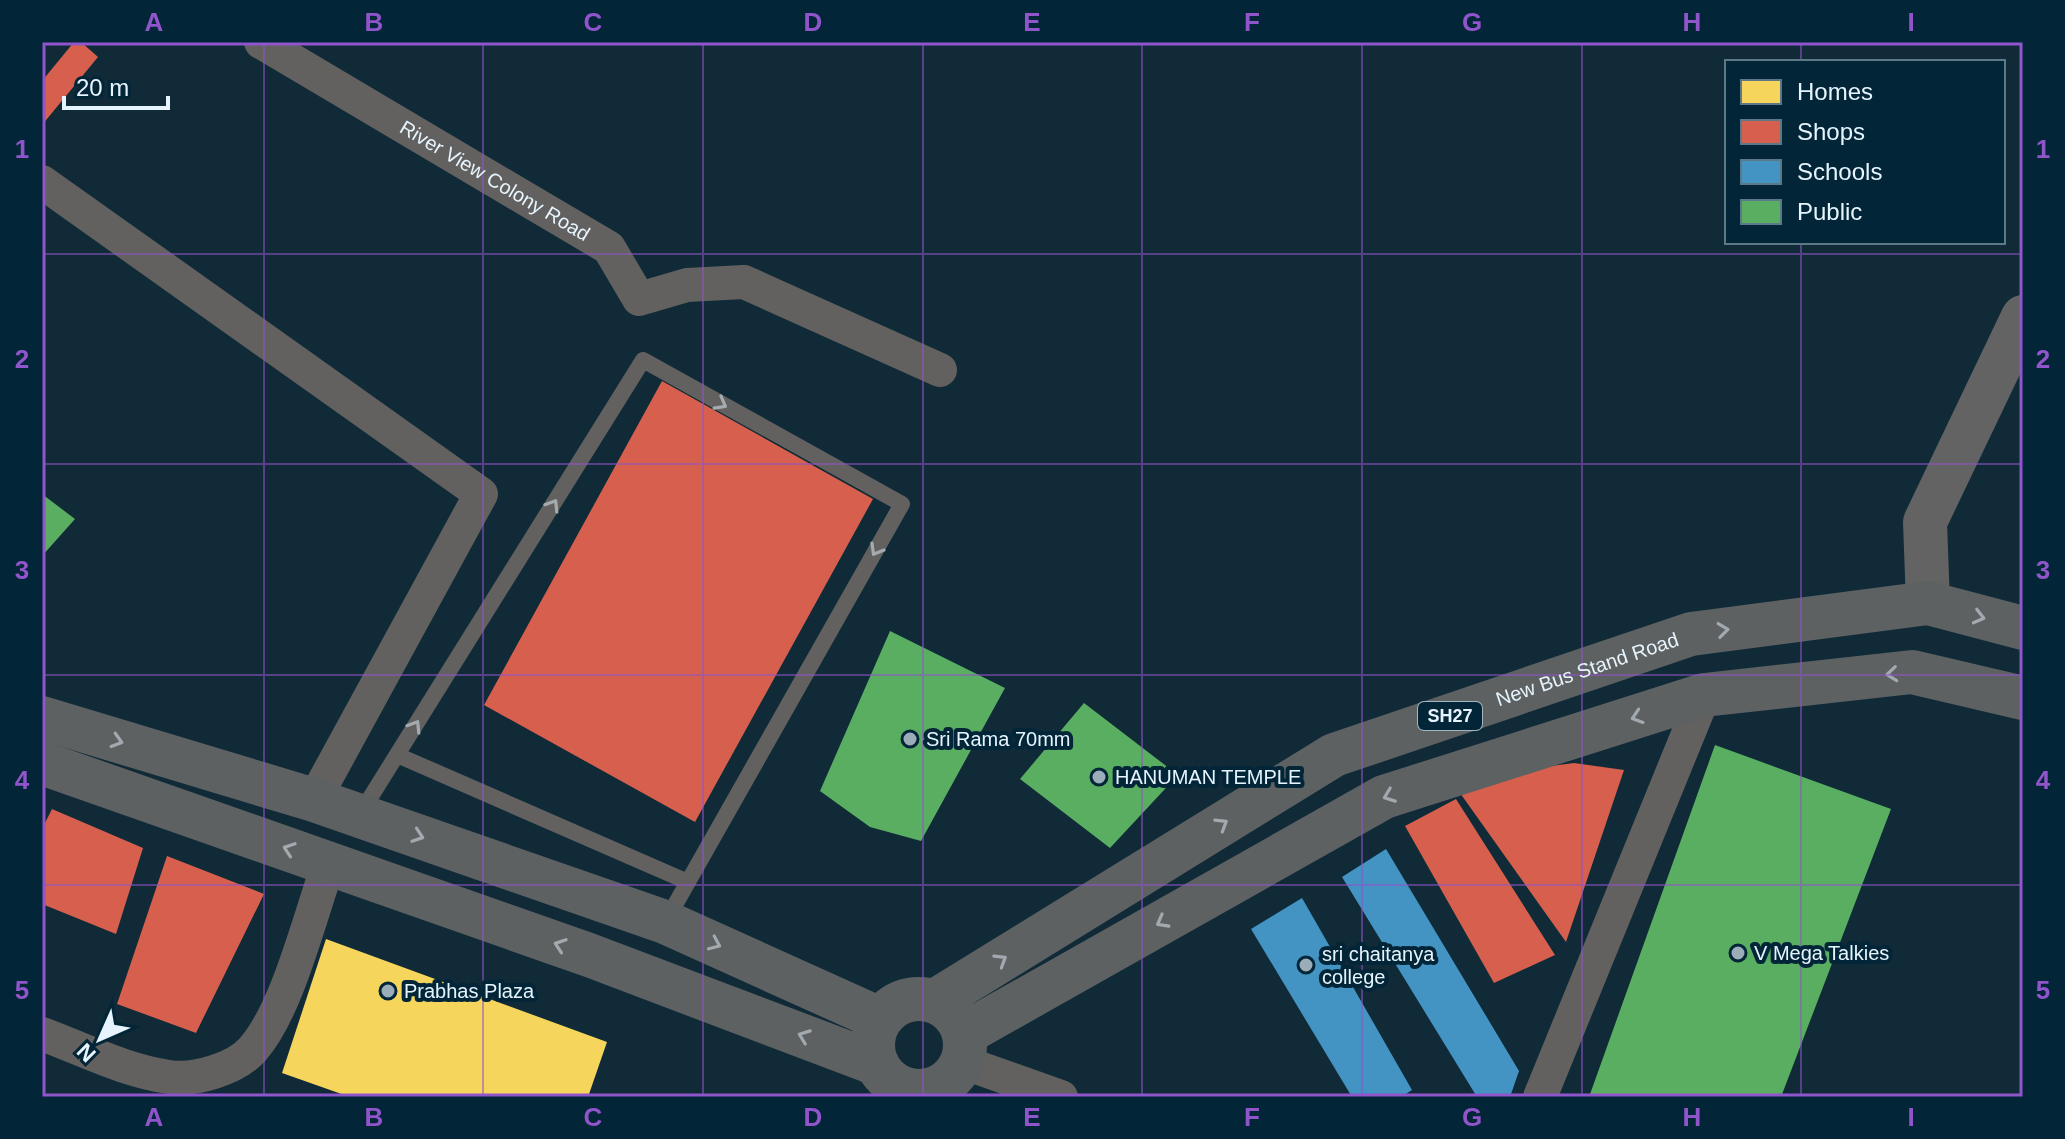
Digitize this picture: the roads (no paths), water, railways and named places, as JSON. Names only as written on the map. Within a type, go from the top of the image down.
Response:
[{"type":"main road","name":"New Bus Stand Road","points":[[935,1001],[1334,755],[1691,634],[1928,603],[2023,628]]},
{"type":"main road","points":[[42,763],[589,955],[898,1085],[943,1085],[963,1048],[1384,797],[1704,695],[1912,672],[2023,698]]},
{"type":"main road","points":[[42,718],[314,800],[665,922],[880,1019]]},
{"type":"main road","points":[[898,1085],[874,1034],[880,1019],[904,1001],[935,1001],[958,1020],[963,1048]]},
{"type":"street","name":"River View Colony Road","points":[[261,42],[609,248],[639,299],[687,285],[744,282],[940,370]]},
{"type":"street","points":[[42,182],[481,494],[314,800]]},
{"type":"street","points":[[1928,603],[1925,522],[2023,317]]},
{"type":"street","points":[[1540,1097],[1704,695]]},
{"type":"street","points":[[42,1034],[136,1070],[172,1078],[215,1072],[252,1051],[279,1006],[329,863]]},
{"type":"street","points":[[963,1048],[1061,1097]]},
{"type":"lane","points":[[359,816],[643,360],[902,504],[665,922]]},
{"type":"lane","points":[[397,755],[688,882]]},
{"type":"place","name":"Sri Rama 70mm","points":[[910,739]]},
{"type":"place","name":"HANUMAN TEMPLE","points":[[1099,777]]},
{"type":"place","name":"V Mega Talkies","points":[[1738,953]]},
{"type":"place","name":"sri chaitanya college","points":[[1306,965]]},
{"type":"place","name":"Prabhas Plaza","points":[[388,991]]}]
